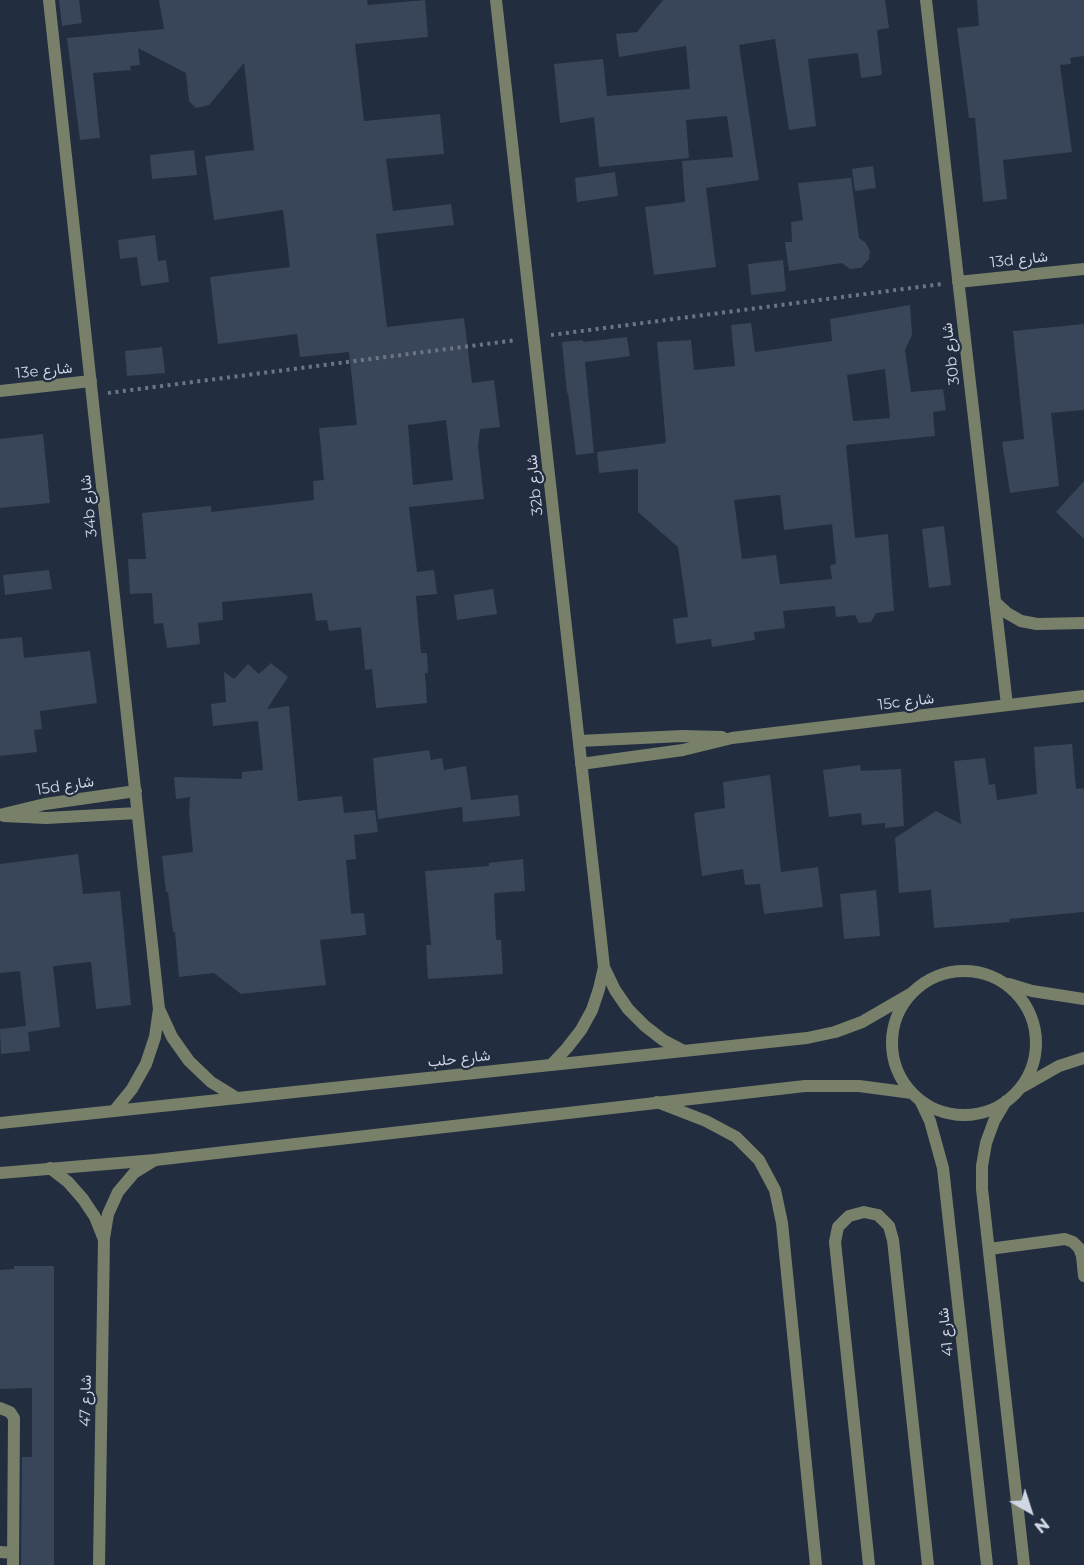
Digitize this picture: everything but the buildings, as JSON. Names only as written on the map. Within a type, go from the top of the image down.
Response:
[{"type":"street","name":"34b شارع","points":[[50,0],[159,1010],[155,1038],[146,1064],[132,1089],[114,1111]]},
{"type":"street","name":"32b شارع","points":[[496,0],[604,967],[615,990],[628,1009],[654,1033],[684,1051]]},
{"type":"street","name":"30b شارع","points":[[926,0],[1007,705]]},
{"type":"street","name":"13d شارع","points":[[958,282],[1084,268]]},
{"type":"street","name":"13e شارع","points":[[0,391],[91,381]]},
{"type":"street","points":[[995,602],[1007,613],[1021,621],[1037,624],[1084,623]]},
{"type":"street","name":"15c شارع","points":[[581,764],[683,750],[732,738],[1084,696]]},
{"type":"street","name":"15c شارع","points":[[579,741],[682,736],[732,738]]},
{"type":"street","name":"15d شارع","points":[[0,815],[45,804],[136,791]]},
{"type":"street","name":"15d شارع","points":[[0,815],[46,818],[137,813]]},
{"type":"street","name":"32b شارع","points":[[551,1065],[581,1030],[592,1010],[604,967]]},
{"type":"street","points":[[1006,1101],[990,1110],[972,1114],[935,1109],[916,1096],[901,1078],[894,1061],[892,1043],[894,1025],[901,1008],[912,993],[928,981],[946,973],[966,971],[986,974],[1032,991],[1084,999]]},
{"type":"street","points":[[1004,982],[1018,995],[1030,1012],[1035,1031],[1036,1051],[1031,1070],[1020,1087],[1006,1101],[994,1121],[986,1143],[982,1166],[982,1189],[1024,1565]]},
{"type":"street","name":"شارع حلب","points":[[0,1122],[807,1038],[835,1032],[862,1022],[912,993]]},
{"type":"street","name":"34b شارع","points":[[159,1010],[172,1037],[189,1061],[211,1082],[237,1098]]},
{"type":"street","points":[[1020,1087],[1059,1066],[1084,1058]]},
{"type":"street","points":[[0,1173],[155,1160],[656,1101],[805,1086],[859,1086],[916,1096]]},
{"type":"street","name":"شارع 41","points":[[916,1096],[930,1121],[943,1168],[987,1565]]},
{"type":"street","points":[[656,1101],[706,1121],[736,1137],[759,1160],[775,1190],[782,1223],[816,1565]]},
{"type":"street","name":"شارع 47","points":[[99,1565],[104,1238],[108,1214],[118,1192],[134,1173],[155,1160]]},
{"type":"street","name":"شارع 47","points":[[50,1168],[83,1198],[104,1238]]},
{"type":"street","points":[[868,1565],[835,1242],[838,1227],[849,1216],[864,1212],[878,1215],[889,1226],[893,1240],[928,1565]]},
{"type":"street","points":[[989,1249],[1065,1239],[1073,1242],[1079,1248],[1084,1276]]},
{"type":"street","points":[[0,1408],[10,1412],[14,1418],[13,1559],[0,1552]]}]
